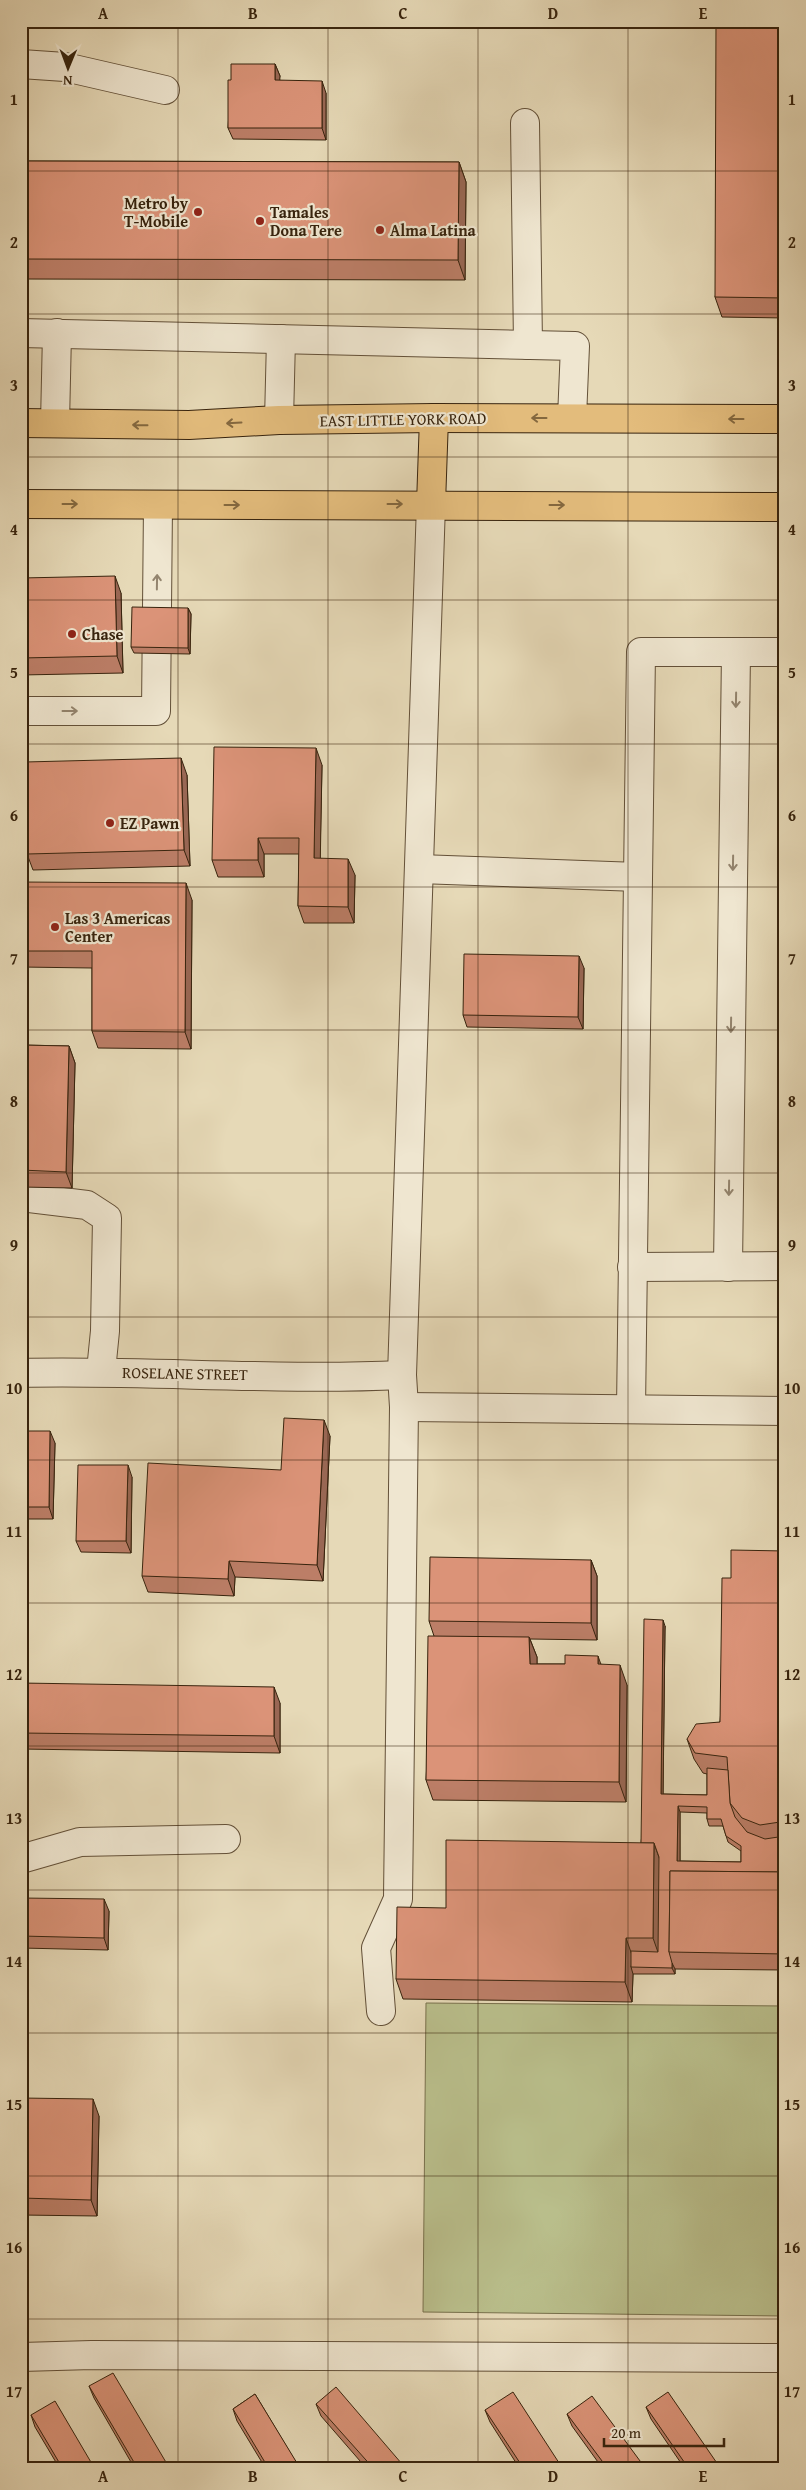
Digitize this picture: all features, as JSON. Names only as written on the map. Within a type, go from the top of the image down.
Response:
[{"type":"main road","name":"EAST LITTLE YORK ROAD","points":[[21,423],[189,426],[279,420],[434,418],[785,419]]},
{"type":"main road","points":[[431,504],[434,418]]},
{"type":"main road","points":[[21,504],[431,504],[785,507]]},
{"type":"street","points":[[21,64],[65,66],[165,90]]},
{"type":"street","points":[[525,123],[528,345]]},
{"type":"street","points":[[21,333],[575,346],[572,418]]},
{"type":"street","points":[[55,423],[57,333]]},
{"type":"street","points":[[279,420],[281,339]]},
{"type":"street","points":[[381,2011],[376,1948],[398,1899],[404,1407],[402,1375],[431,504]]},
{"type":"street","points":[[21,711],[156,711],[158,505]]},
{"type":"street","points":[[630,1409],[641,652],[785,652]]},
{"type":"street","points":[[728,1267],[736,652]]},
{"type":"street","points":[[419,869],[638,877]]},
{"type":"street","points":[[21,1196],[87,1204],[107,1218],[105,1331],[101,1372]]},
{"type":"street","points":[[632,1267],[785,1266]]},
{"type":"street","name":"ROSELANE STREET","points":[[21,1373],[101,1372],[349,1377],[402,1375]]},
{"type":"street","points":[[404,1407],[785,1411]]},
{"type":"street","points":[[21,1859],[80,1842],[226,1839]]},
{"type":"street","points":[[21,2357],[92,2355],[785,2358]]},
{"type":"green space","points":[[426,2003],[785,2006],[785,2316],[423,2312]]},
{"type":"building","points":[[716,21],[785,21],[785,298],[715,297]]},
{"type":"building","points":[[231,64],[275,64],[275,80],[322,81],[322,128],[228,128],[228,80],[231,80]]},
{"type":"building","points":[[21,161],[459,162],[458,260],[21,259]]},
{"type":"building","name":"Chase","points":[[115,576],[117,656],[21,658],[21,578]]},
{"type":"building","points":[[132,607],[188,608],[188,648],[131,647]]},
{"type":"building","points":[[214,747],[316,748],[314,858],[348,859],[348,907],[298,906],[299,838],[258,838],[258,860],[212,860]]},
{"type":"building","name":"EZ Pawn","points":[[181,758],[184,850],[27,854],[25,762]]},
{"type":"building","points":[[21,882],[186,883],[185,1032],[92,1031],[92,951],[21,951]]},
{"type":"building","points":[[464,954],[579,956],[578,1017],[463,1015]]},
{"type":"building","points":[[21,1045],[69,1046],[66,1172],[21,1170]]},
{"type":"building","points":[[284,1418],[324,1420],[317,1565],[229,1561],[228,1579],[142,1576],[148,1463],[281,1470]]},
{"type":"building","points":[[21,1431],[50,1431],[49,1507],[21,1507]]},
{"type":"building","points":[[78,1465],[128,1465],[126,1541],[76,1541]]},
{"type":"building","points":[[731,1550],[785,1551],[785,1819],[780,1822],[760,1825],[742,1818],[730,1803],[727,1757],[695,1753],[687,1739],[696,1724],[720,1722],[722,1578],[731,1578]]},
{"type":"building","points":[[430,1557],[591,1560],[591,1623],[429,1621]]},
{"type":"building","points":[[644,1619],[663,1620],[661,1794],[707,1795],[707,1768],[728,1770],[730,1803],[735,1817],[747,1832],[765,1839],[785,1836],[785,1872],[670,1871],[669,1952],[672,1968],[631,1967],[631,1951],[658,1952],[659,1857],[654,1843],[641,1843]],"holes":[[[678,1806],[707,1807],[707,1819],[721,1819],[726,1836],[741,1846],[741,1862],[677,1861]]]},
{"type":"building","points":[[428,1636],[529,1637],[530,1664],[565,1664],[565,1655],[598,1656],[598,1664],[620,1665],[619,1782],[426,1780]]},
{"type":"building","points":[[21,1683],[274,1687],[274,1736],[21,1733]]},
{"type":"building","points":[[446,1840],[654,1843],[653,1938],[626,1938],[625,1982],[396,1979],[397,1907],[446,1908]]},
{"type":"building","points":[[670,1871],[785,1872],[785,1954],[669,1952]]},
{"type":"building","points":[[21,1898],[104,1899],[104,1938],[21,1936]]},
{"type":"building","points":[[21,2098],[93,2099],[91,2200],[21,2198]]},
{"type":"building","points":[[113,2373],[170,2469],[138,2469],[89,2386]]},
{"type":"building","points":[[336,2387],[402,2464],[397,2469],[374,2469],[316,2404]]},
{"type":"building","points":[[513,2392],[563,2469],[524,2469],[485,2410]]},
{"type":"building","points":[[668,2392],[721,2469],[689,2469],[646,2407]]},
{"type":"building","points":[[255,2394],[299,2469],[269,2469],[233,2409]]},
{"type":"building","points":[[592,2396],[646,2469],[608,2469],[567,2414]]},
{"type":"building","points":[[55,2401],[95,2469],[63,2469],[31,2415]]},
{"type":"place","name":"Metro by T-Mobile","points":[[198,212]]},
{"type":"place","name":"Tamales Dona Tere","points":[[260,221]]},
{"type":"place","name":"Alma Latina","points":[[380,230]]},
{"type":"place","name":"Chase","points":[[72,634]]},
{"type":"place","name":"EZ Pawn","points":[[110,823]]},
{"type":"place","name":"Las 3 Americas Center","points":[[55,927]]}]
